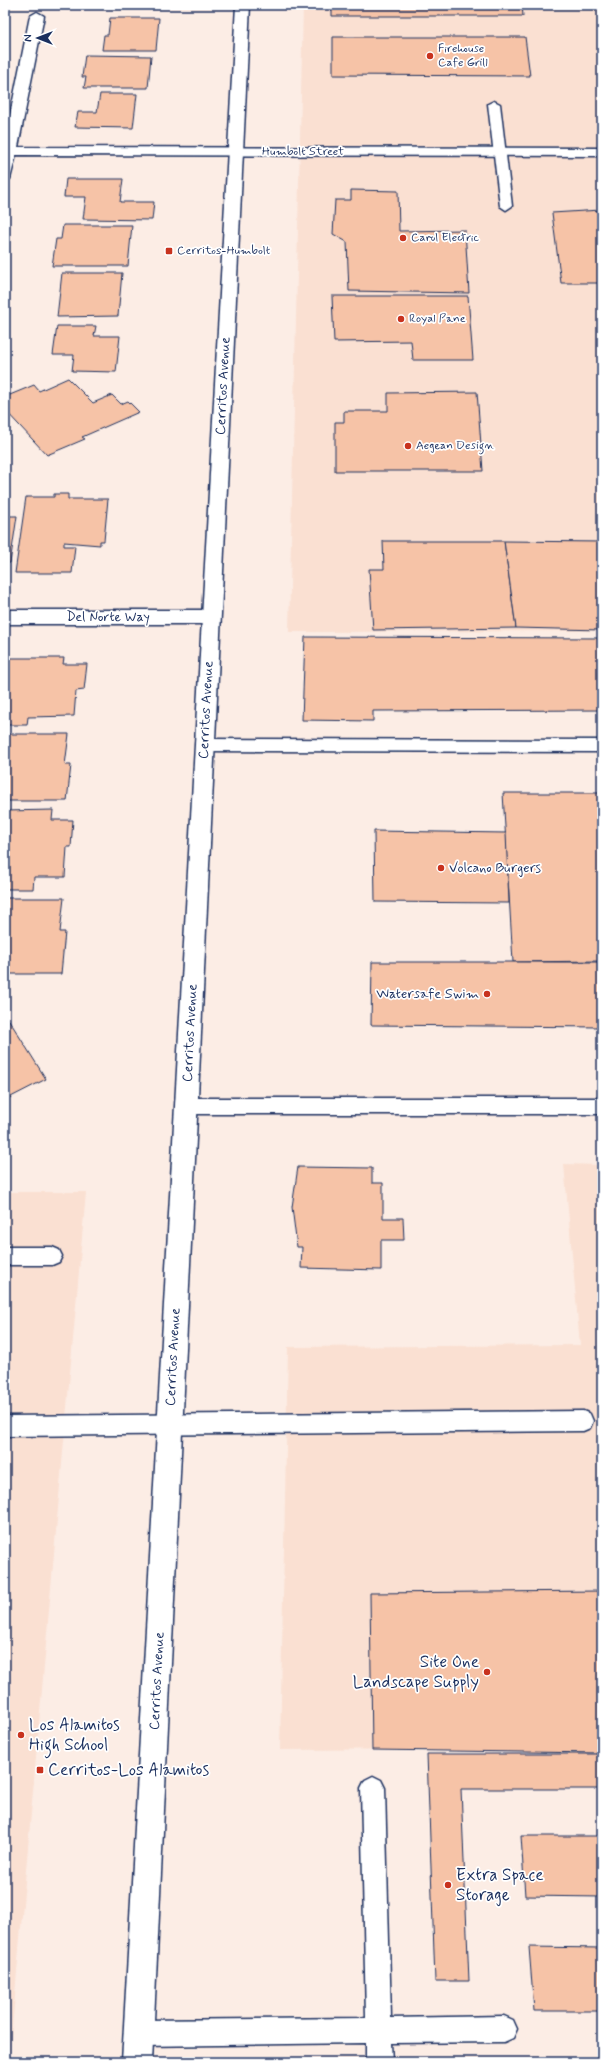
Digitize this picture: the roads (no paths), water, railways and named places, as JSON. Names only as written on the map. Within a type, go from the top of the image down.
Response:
[{"type":"main road","name":"Cerritos Avenue","points":[[137,2062],[243,5]]},
{"type":"main road","points":[[5,176],[7,151],[37,16]]},
{"type":"main road","name":"Humbolt Street","points":[[7,151],[602,152]]},
{"type":"main road","name":"Del Norte Way","points":[[5,618],[211,617]]},
{"type":"lane","points":[[494,104],[506,206]]},
{"type":"lane","points":[[205,745],[602,746]]},
{"type":"lane","points":[[186,1106],[602,1106]]},
{"type":"lane","points":[[5,1256],[52,1256]]},
{"type":"lane","points":[[5,1426],[170,1426],[583,1421]]},
{"type":"lane","points":[[373,1788],[380,2062]]},
{"type":"lane","points":[[138,2033],[379,2029],[504,2029]]},
{"type":"place","name":"Firehouse Cafe Grill","points":[[430,56]]},
{"type":"place","name":"Carol Electric","points":[[403,238]]},
{"type":"place","name":"Cerritos-Humbolt","points":[[169,251]]},
{"type":"place","name":"Royal Pane","points":[[401,319]]},
{"type":"place","name":"Aegean Design","points":[[408,446]]},
{"type":"place","name":"Volcano Burgers","points":[[441,868]]},
{"type":"place","name":"Watersafe Swim","points":[[487,994]]},
{"type":"place","name":"Site One Landscape Supply","points":[[487,1672]]},
{"type":"place","name":"Los Alamitos High School","points":[[21,1735]]},
{"type":"place","name":"Cerritos-Los Alamitos","points":[[40,1770]]},
{"type":"place","name":"Extra Space Storage","points":[[448,1885]]}]
